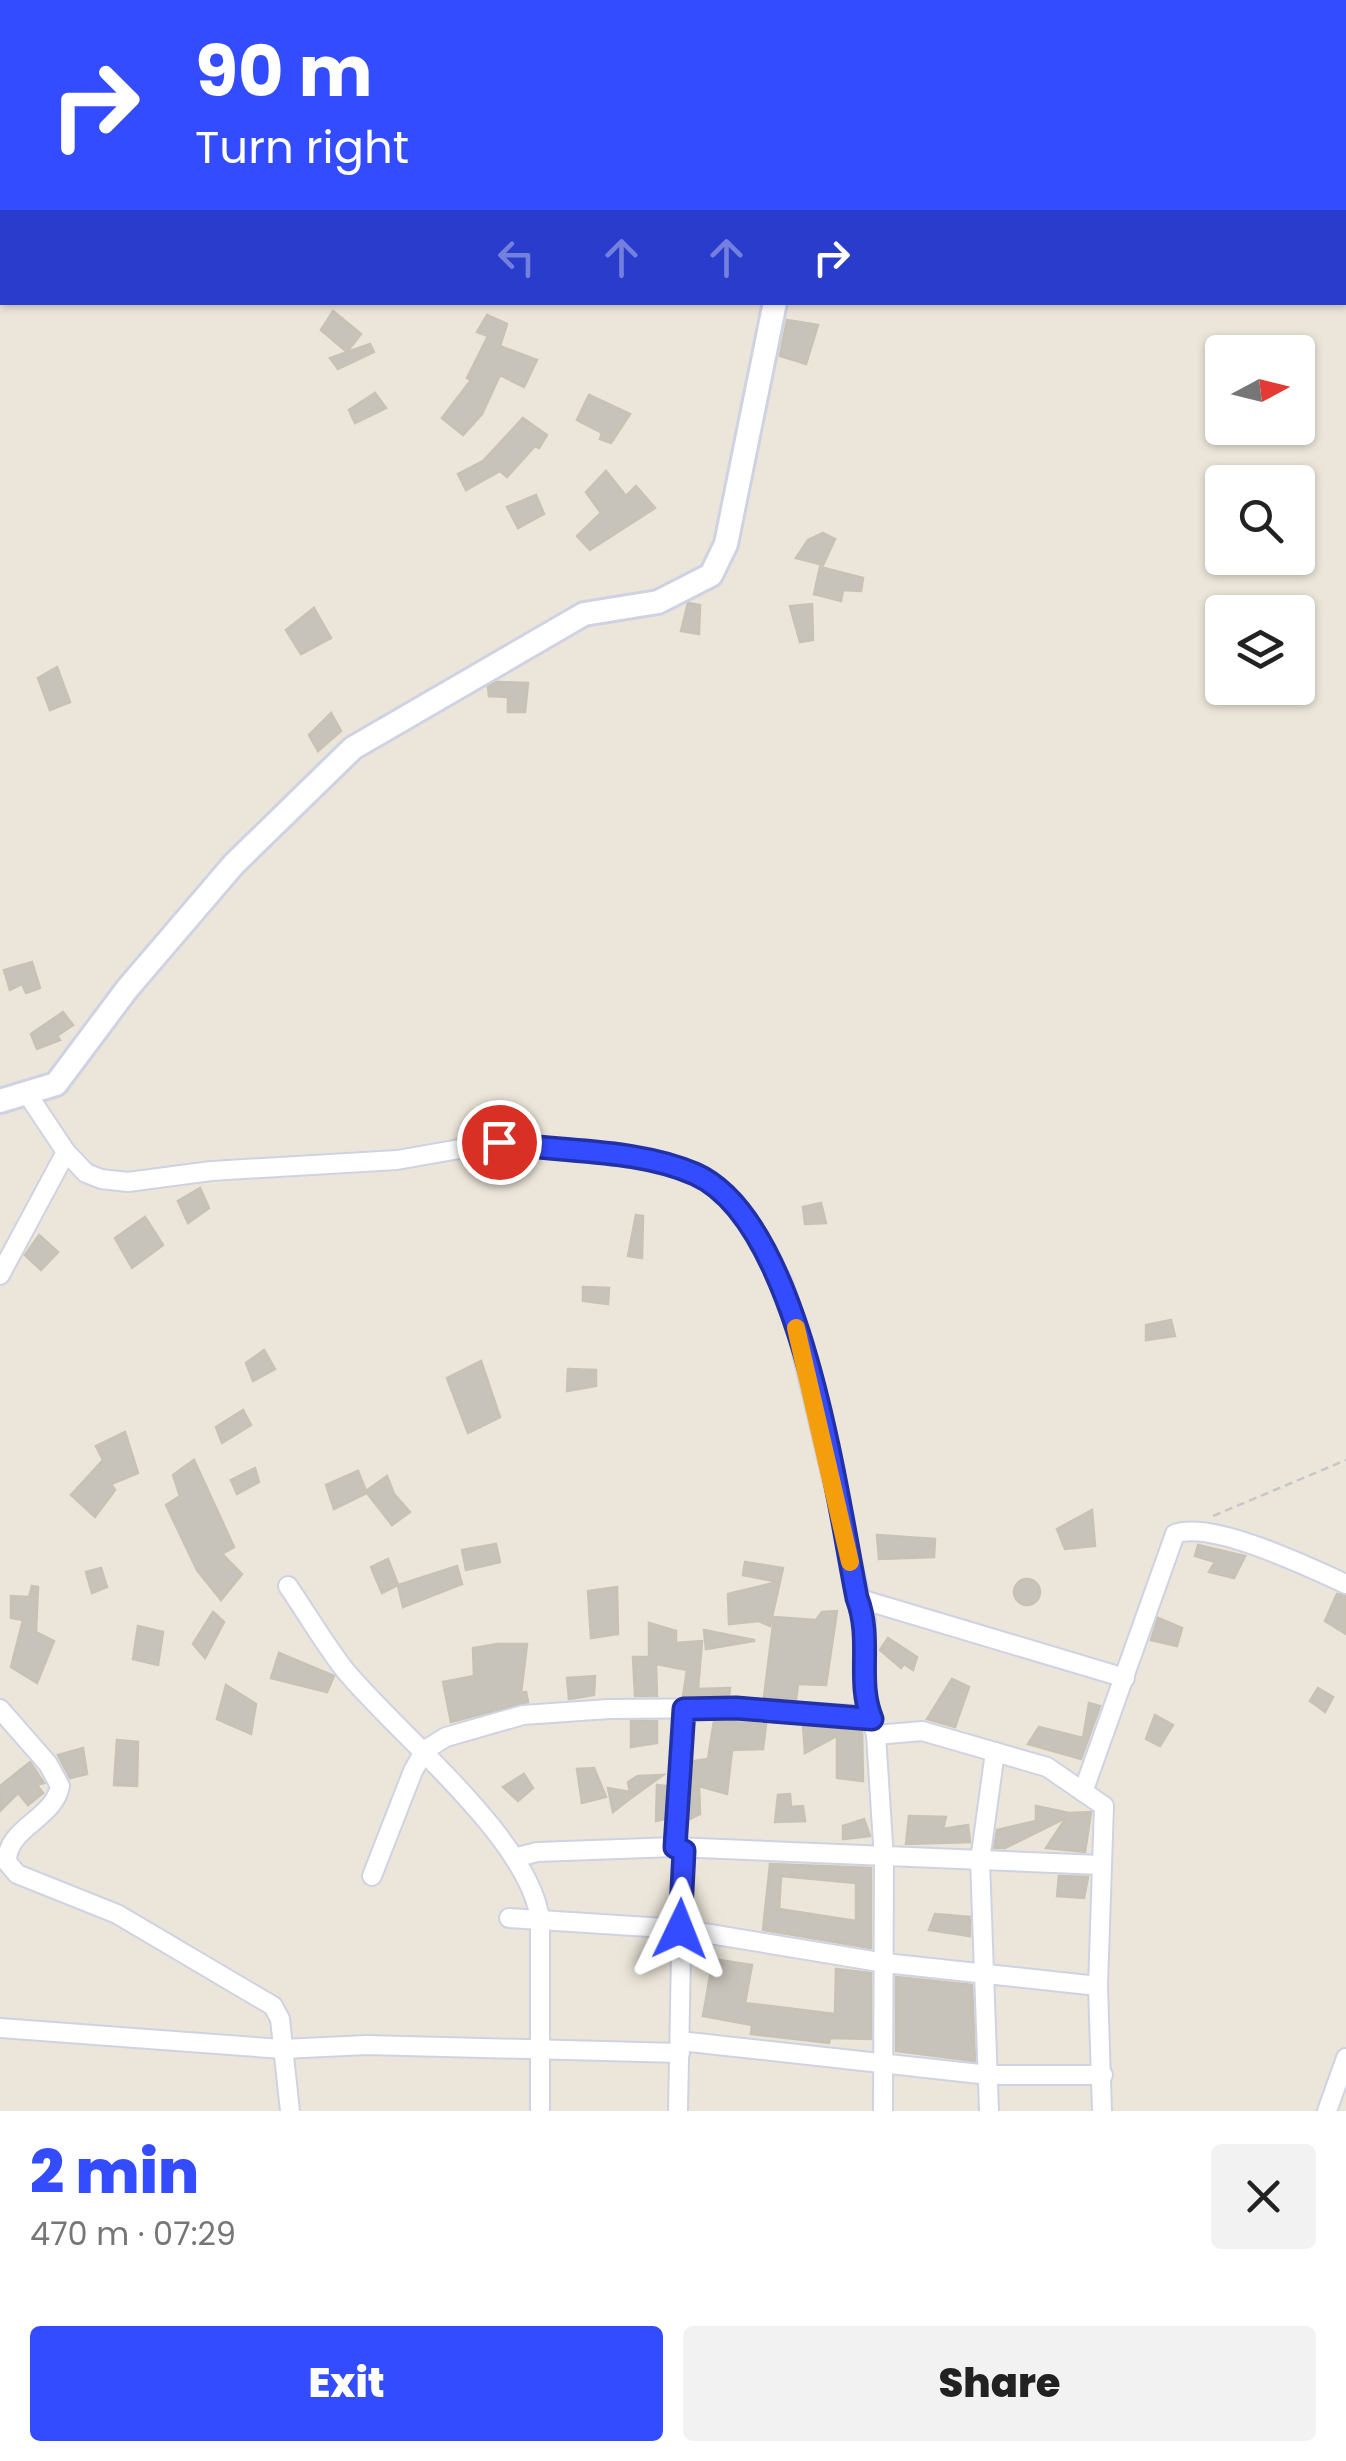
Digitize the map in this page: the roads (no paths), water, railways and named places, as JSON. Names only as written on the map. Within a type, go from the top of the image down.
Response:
[{"type":"street","points":[[0,1101],[56,1084],[127,988],[234,864],[353,748],[584,614],[658,602],[711,575],[726,544],[774,305]]},
{"type":"street","points":[[26,1092],[66,1152],[86,1173],[128,1182],[397,1160],[499,1142],[664,1162],[700,1176],[735,1202],[783,1282],[822,1428],[857,1598],[866,1621],[865,1702],[874,1727],[884,1859],[884,2111]]},
{"type":"street","points":[[0,1275],[66,1152]]},
{"type":"street","points":[[1082,1792],[1175,1534],[1190,1528],[1346,1584]]},
{"type":"street","points":[[288,1586],[345,1670],[426,1750],[514,1858],[540,1920],[540,2111]]},
{"type":"street","points":[[857,1598],[1125,1678]]},
{"type":"street","points":[[0,1709],[48,1764],[60,1786],[58,1799],[12,1842],[8,1862],[17,1874],[117,1914],[245,1986],[273,2006],[280,2019],[290,2111]]},
{"type":"street","points":[[675,1847],[684,1709]]},
{"type":"street","points":[[372,1876],[426,1750],[446,1737],[523,1715],[756,1709],[922,1731],[1048,1767],[1104,1806],[1098,1986],[1102,2111]]},
{"type":"street","points":[[989,2111],[980,1861],[996,1752]]},
{"type":"street","points":[[514,1858],[537,1852],[675,1847],[884,1859],[1100,1865]]},
{"type":"street","points":[[675,1847],[684,1851],[678,2111]]},
{"type":"street","points":[[509,1918],[680,1929],[885,1963],[1098,1986]]},
{"type":"street","points":[[0,2028],[282,2050],[367,2044],[680,2047],[989,2075],[1103,2075]]},
{"type":"street","points":[[1327,2111],[1346,2058]]}]
